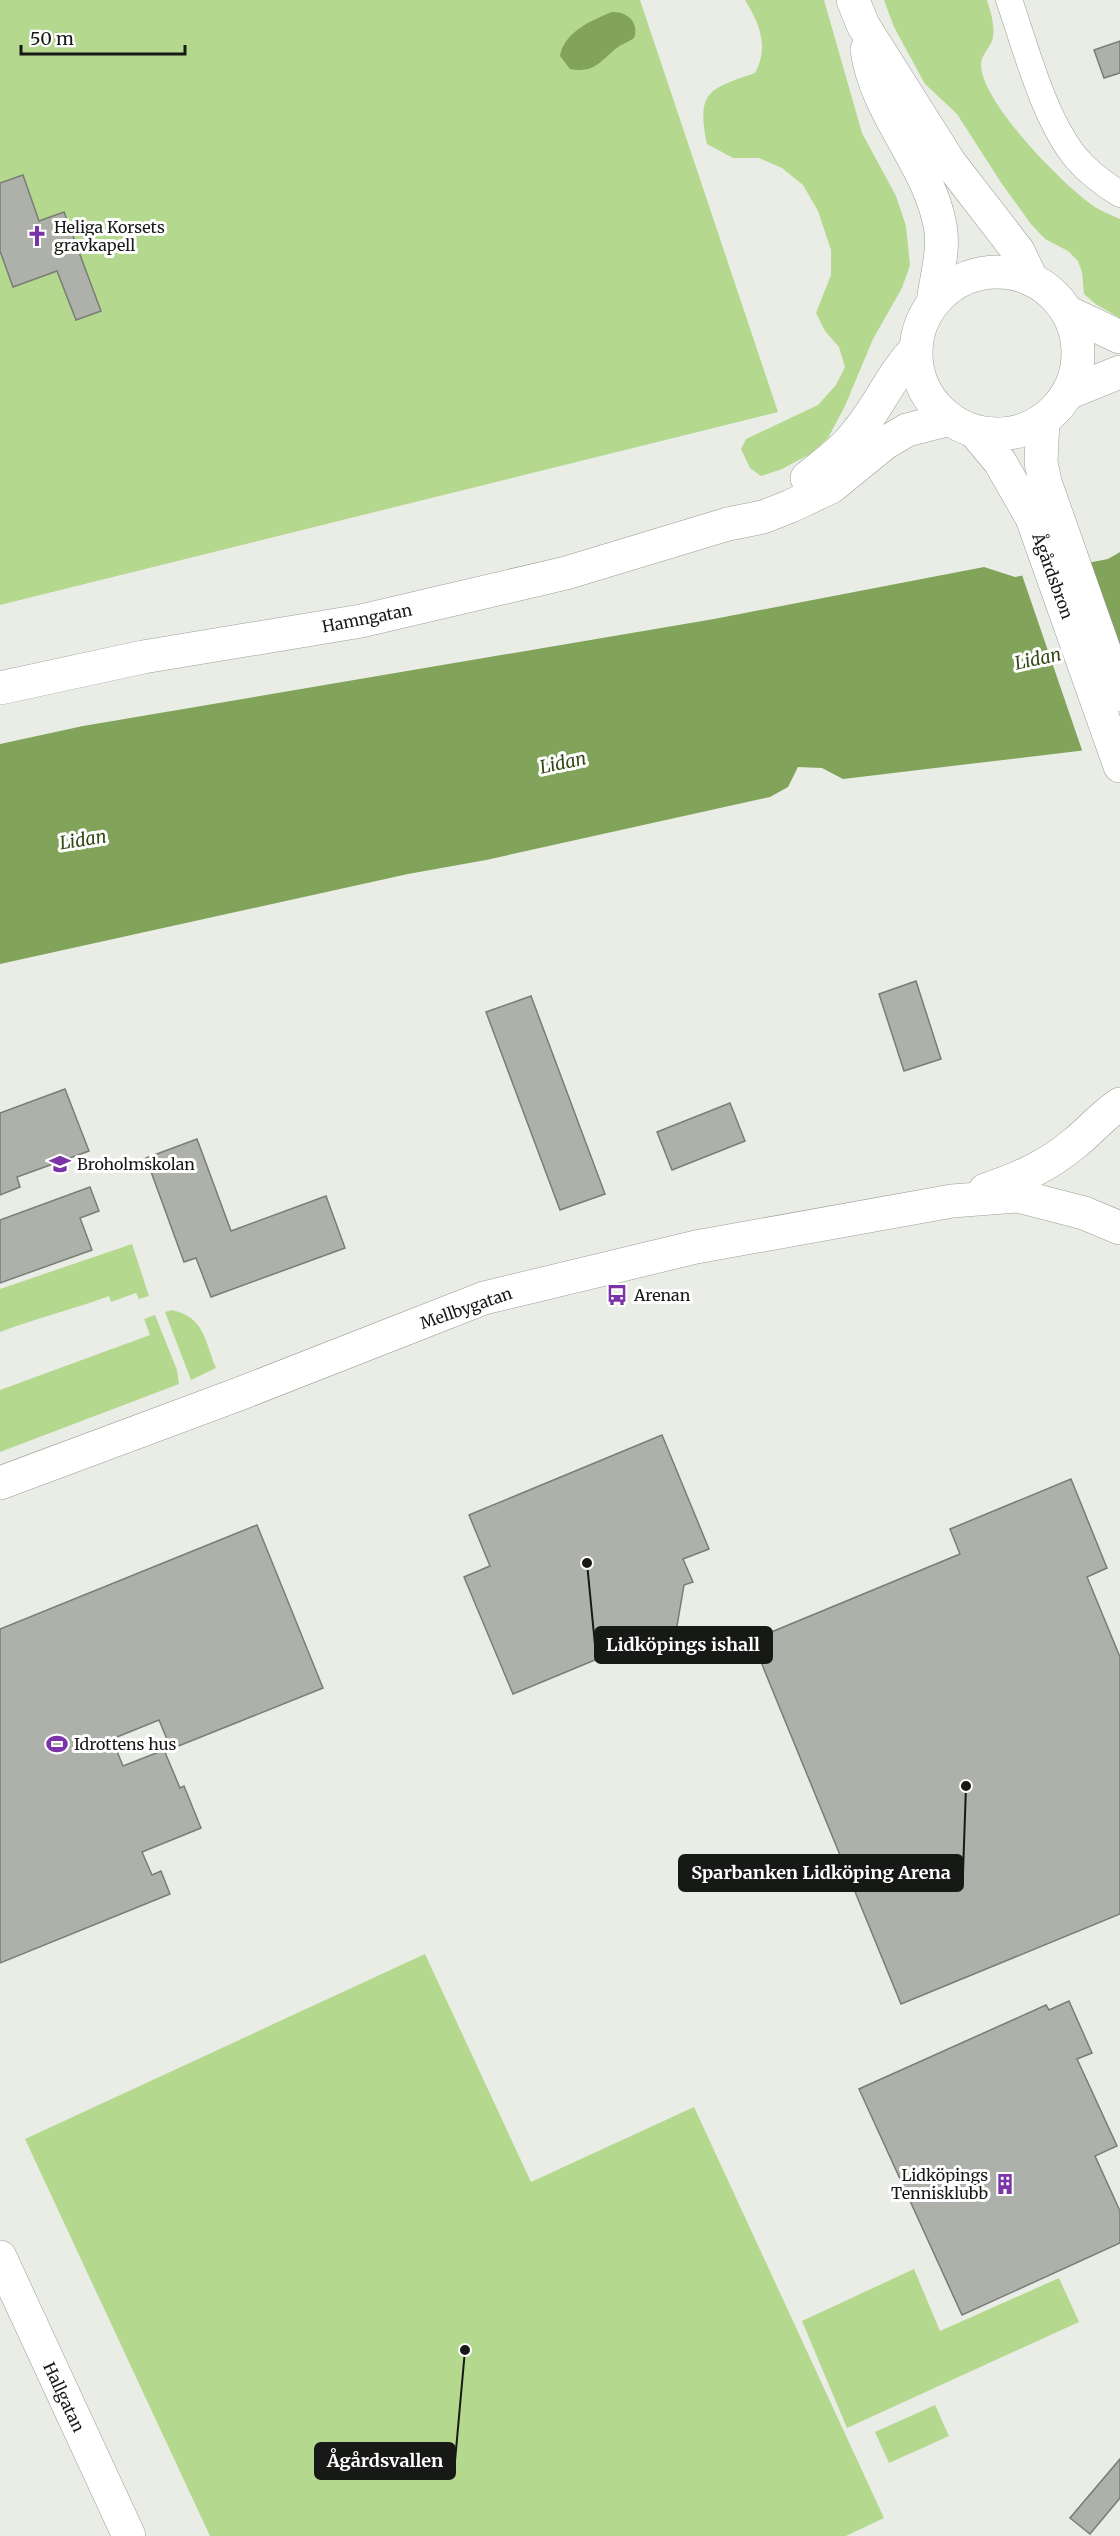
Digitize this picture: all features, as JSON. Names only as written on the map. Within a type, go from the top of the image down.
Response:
[{"type":"main road","points":[[858,12],[950,164],[1018,251],[1032,280]]},
{"type":"main road","points":[[858,12],[869,65],[881,99],[928,188],[940,225],[942,249],[933,303]]},
{"type":"main road","points":[[728,524],[763,517],[831,487],[885,443],[907,430],[962,426],[999,435],[1022,430],[1043,420],[1053,412],[1068,393],[1074,380],[1078,352],[1075,332],[1067,312],[1048,290],[1032,280],[1011,273],[978,274],[948,288],[933,303],[924,317],[915,350],[917,370],[924,389],[939,411],[962,426]]},
{"type":"main road","points":[[1067,312],[1120,337]]},
{"type":"main road","points":[[728,524],[804,480],[835,456],[858,432],[900,366],[915,350]]},
{"type":"main road","points":[[1068,393],[1120,372]]},
{"type":"main road","name":"Ågårdsbron","points":[[1043,420],[1042,512],[1120,766]]},
{"type":"main road","name":"Ågårdsbron","points":[[962,426],[1000,462],[1042,512],[1120,695]]},
{"type":"main road","name":"Hamngatan","points":[[0,688],[143,657],[361,621],[566,573],[728,524]]},
{"type":"main road","name":"Mellbygatan","points":[[952,1201],[1039,1170],[1074,1144],[1103,1115],[1120,1104]]},
{"type":"main road","name":"Mellbygatan","points":[[0,1483],[239,1394],[484,1298],[696,1247],[952,1201],[1018,1196],[1084,1213],[1120,1228]]},
{"type":"main road","name":"Hallgatan","points":[[0,2257],[129,2536]]},
{"type":"street","points":[[1009,0],[1049,111],[1062,137],[1077,159],[1099,180],[1120,194]]},
{"type":"shaded area","points":[[0,0],[640,0],[778,412],[0,605]]},
{"type":"shaded area","points":[[745,0],[824,0],[862,133],[896,196],[906,226],[910,265],[902,288],[873,339],[845,406],[828,438],[812,453],[782,469],[761,476],[750,468],[741,449],[746,439],[818,405],[836,385],[845,367],[839,347],[825,331],[816,313],[831,275],[831,250],[818,211],[803,185],[782,168],[759,158],[733,158],[707,144],[703,113],[705,102],[710,95],[727,83],[755,73],[759,63],[761,36],[755,18]]},
{"type":"shaded area","points":[[884,0],[987,0],[993,36],[981,66],[985,82],[995,101],[1027,143],[1064,181],[1095,207],[1120,219],[1120,318],[1097,305],[1084,294],[1082,272],[1078,261],[1068,251],[1045,239],[1031,224],[957,114],[925,84],[894,27]]},
{"type":"shaded area","points":[[132,1244],[149,1296],[139,1299],[136,1293],[111,1302],[109,1296],[0,1332],[0,1289]]},
{"type":"shaded area","points":[[172,1310],[191,1318],[197,1324],[206,1339],[216,1368],[191,1380],[165,1312]]},
{"type":"shaded area","points":[[155,1315],[177,1370],[179,1384],[0,1452],[0,1390],[150,1335],[144,1319]]},
{"type":"shaded area","points":[[425,1954],[531,2182],[694,2107],[884,2518],[846,2536],[210,2536],[25,2139]]},
{"type":"shaded area","points":[[914,2269],[940,2331],[1059,2278],[1079,2322],[847,2428],[802,2321]]},
{"type":"shaded area","points":[[935,2405],[949,2436],[889,2463],[875,2432]]},
{"type":"water","points":[[612,12],[623,14],[631,19],[635,27],[634,38],[590,68],[570,69],[560,56],[567,40],[588,23]]},
{"type":"water","name":"Lidan","points":[[1120,552],[1120,746],[843,779],[822,768],[798,767],[788,787],[770,797],[0,964],[0,744],[83,726],[714,619],[984,567],[1015,577],[1108,559]]},
{"type":"pier","points":[[1088,559],[1120,654],[1120,749],[1083,753],[1021,572]]},
{"type":"building","points":[[1120,41],[1120,73],[1104,78],[1094,50]]},
{"type":"building","name":"Heliga Korsets gravkapell","points":[[23,175],[39,221],[64,212],[101,311],[76,320],[57,271],[13,287],[0,251],[0,183]]},
{"type":"building","points":[[916,981],[941,1059],[904,1071],[879,994]]},
{"type":"building","points":[[531,996],[605,1194],[560,1210],[486,1012]]},
{"type":"building","points":[[65,1089],[89,1151],[17,1177],[20,1187],[0,1195],[0,1113]]},
{"type":"building","points":[[730,1103],[745,1141],[672,1170],[657,1132]]},
{"type":"building","points":[[197,1139],[231,1231],[326,1196],[345,1248],[211,1297],[196,1258],[184,1262],[146,1158]]},
{"type":"building","points":[[90,1187],[99,1211],[80,1218],[92,1250],[0,1283],[0,1220]]},
{"type":"building","points":[[662,1435],[709,1549],[683,1559],[693,1582],[684,1585],[677,1626],[513,1694],[464,1577],[490,1566],[469,1515]]},
{"type":"building","points":[[1071,1479],[1107,1568],[1087,1577],[1120,1657],[1120,1914],[901,2004],[752,1640],[960,1554],[950,1529]]},
{"type":"building","name":"Idrottens hus","points":[[257,1525],[323,1688],[171,1749],[159,1720],[112,1739],[123,1766],[164,1750],[180,1788],[184,1786],[201,1828],[142,1852],[152,1875],[161,1871],[170,1894],[0,1963],[0,1629]]},
{"type":"building","name":"Lidköpings Tennisklubb","points":[[1069,2001],[1092,2053],[1077,2059],[1117,2146],[1095,2156],[1120,2211],[1120,2243],[962,2315],[859,2089],[1046,2005],[1049,2010]]},
{"type":"building","points":[[1120,2459],[1120,2498],[1090,2534],[1070,2518]]},
{"type":"place","name":"Heliga Korsets gravkapell","points":[[37,236]]},
{"type":"place","name":"Broholmskolan","points":[[60,1164]]},
{"type":"place","name":"Arenan","points":[[617,1295]]},
{"type":"place","name":"Lidköpings ishall","points":[[587,1563]]},
{"type":"place","name":"Idrottens hus","points":[[57,1744]]},
{"type":"place","name":"Sparbanken Lidköping Arena","points":[[966,1786]]},
{"type":"place","name":"Lidköpings Tennisklubb","points":[[1005,2184]]},
{"type":"place","name":"Ågårdsvallen","points":[[465,2350]]}]
